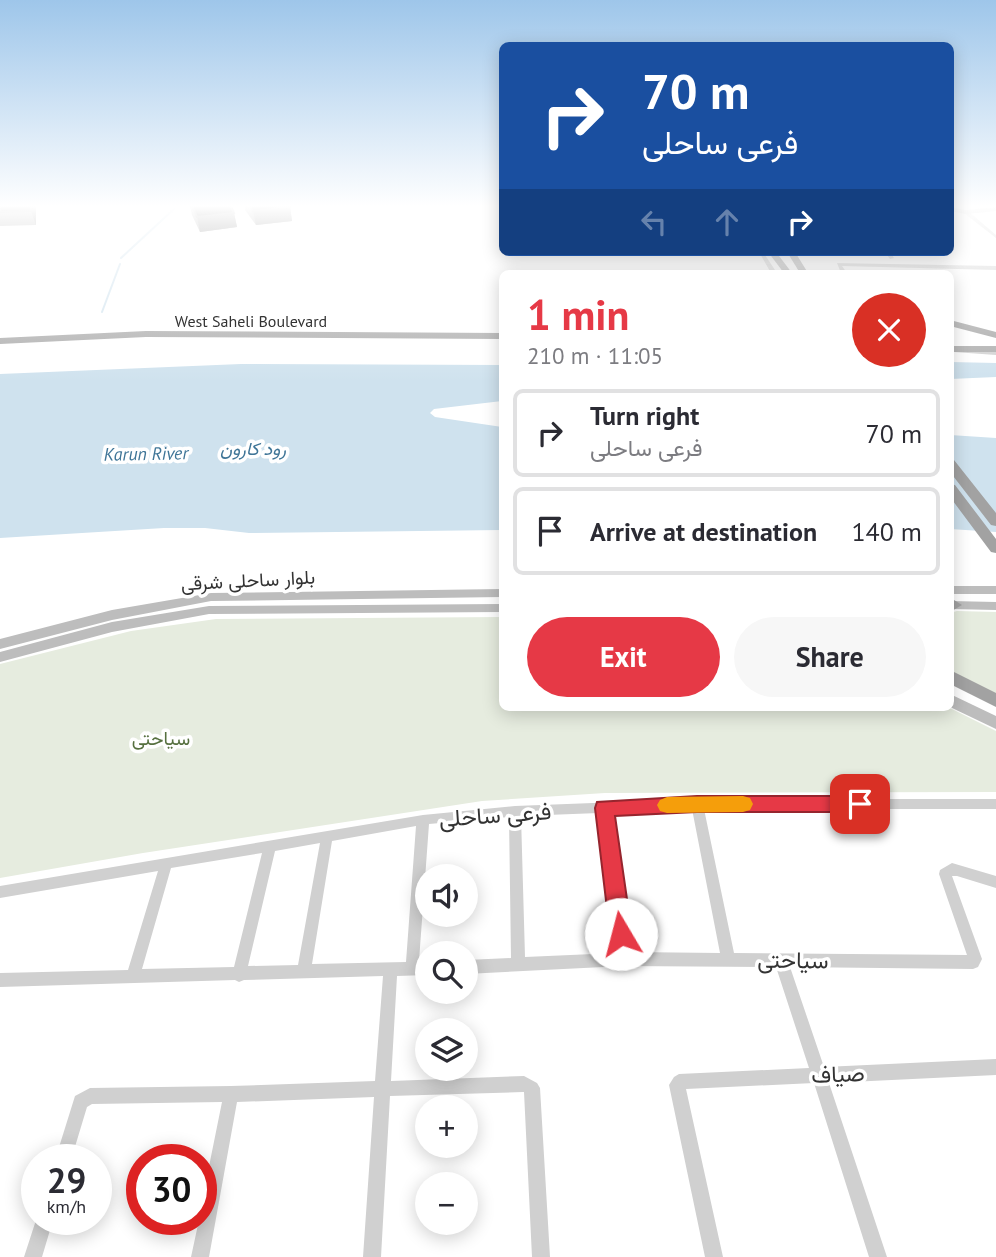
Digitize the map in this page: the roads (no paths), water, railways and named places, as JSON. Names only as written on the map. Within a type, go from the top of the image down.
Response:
[{"type":"highway","points":[[954,324],[996,335]]},
{"type":"highway","points":[[954,468],[996,522]]},
{"type":"highway","points":[[954,493],[996,549]]},
{"type":"highway","points":[[954,678],[996,701]]},
{"type":"main road","name":"West Saheli Boulevard","points":[[0,334],[111,330],[499,329]]},
{"type":"main road","name":"West Saheli Boulevard","points":[[0,341],[146,334],[499,336]]},
{"type":"main road","points":[[954,343],[996,348]]},
{"type":"main road","points":[[954,349],[996,348]]},
{"type":"main road","points":[[954,601],[996,590]]},
{"type":"main road","name":"بلوار ساحلی شرقی","points":[[0,644],[112,615],[211,597],[499,593]]},
{"type":"main road","points":[[954,602],[996,606]]},
{"type":"main road","name":"بلوار ساحلی شرقی","points":[[0,657],[112,627],[209,610],[499,608]]},
{"type":"main road","points":[[954,702],[996,723]]},
{"type":"street","points":[[865,265],[996,268]]},
{"type":"street","points":[[697,804],[728,959]]},
{"type":"street","name":"فرعی ساحلی","points":[[0,892],[423,820],[516,811],[697,804],[996,804]]},
{"type":"street","points":[[604,808],[624,959]]},
{"type":"street","points":[[516,811],[518,964]]},
{"type":"street","points":[[421,941],[423,820]]},
{"type":"street","points":[[304,972],[327,836]]},
{"type":"street","points":[[239,975],[271,846]]},
{"type":"street","points":[[133,977],[166,864]]},
{"type":"street","name":"سیاحتی","points":[[478,966],[624,959],[973,962],[975,959],[945,874],[952,869],[996,882]]},
{"type":"street","points":[[781,960],[878,1257]]},
{"type":"street","points":[[372,1257],[390,969]]},
{"type":"street","points":[[0,980],[415,969]]},
{"type":"street","name":"صیاف","points":[[714,1257],[677,1085],[679,1082],[996,1067]]},
{"type":"street","points":[[68,1144],[81,1102],[90,1096],[383,1090],[524,1084],[532,1088],[541,1257]]},
{"type":"street","points":[[200,1257],[231,1094]]},
{"type":"street","points":[[33,1257],[40,1235]]},
{"type":"water","points":[[954,362],[996,363],[996,377],[954,379]]},
{"type":"water","name":"رود کارون","points":[[241,364],[499,365],[499,401],[434,409],[430,413],[435,417],[499,427],[499,530],[249,533],[205,528],[164,528],[0,538],[0,374]]},
{"type":"water","points":[[954,435],[996,438],[996,532],[954,529]]},
{"type":"waterway","points":[[102,312],[120,265]]},
{"type":"water label","name":"Karun River","points":[[146,454]]}]
